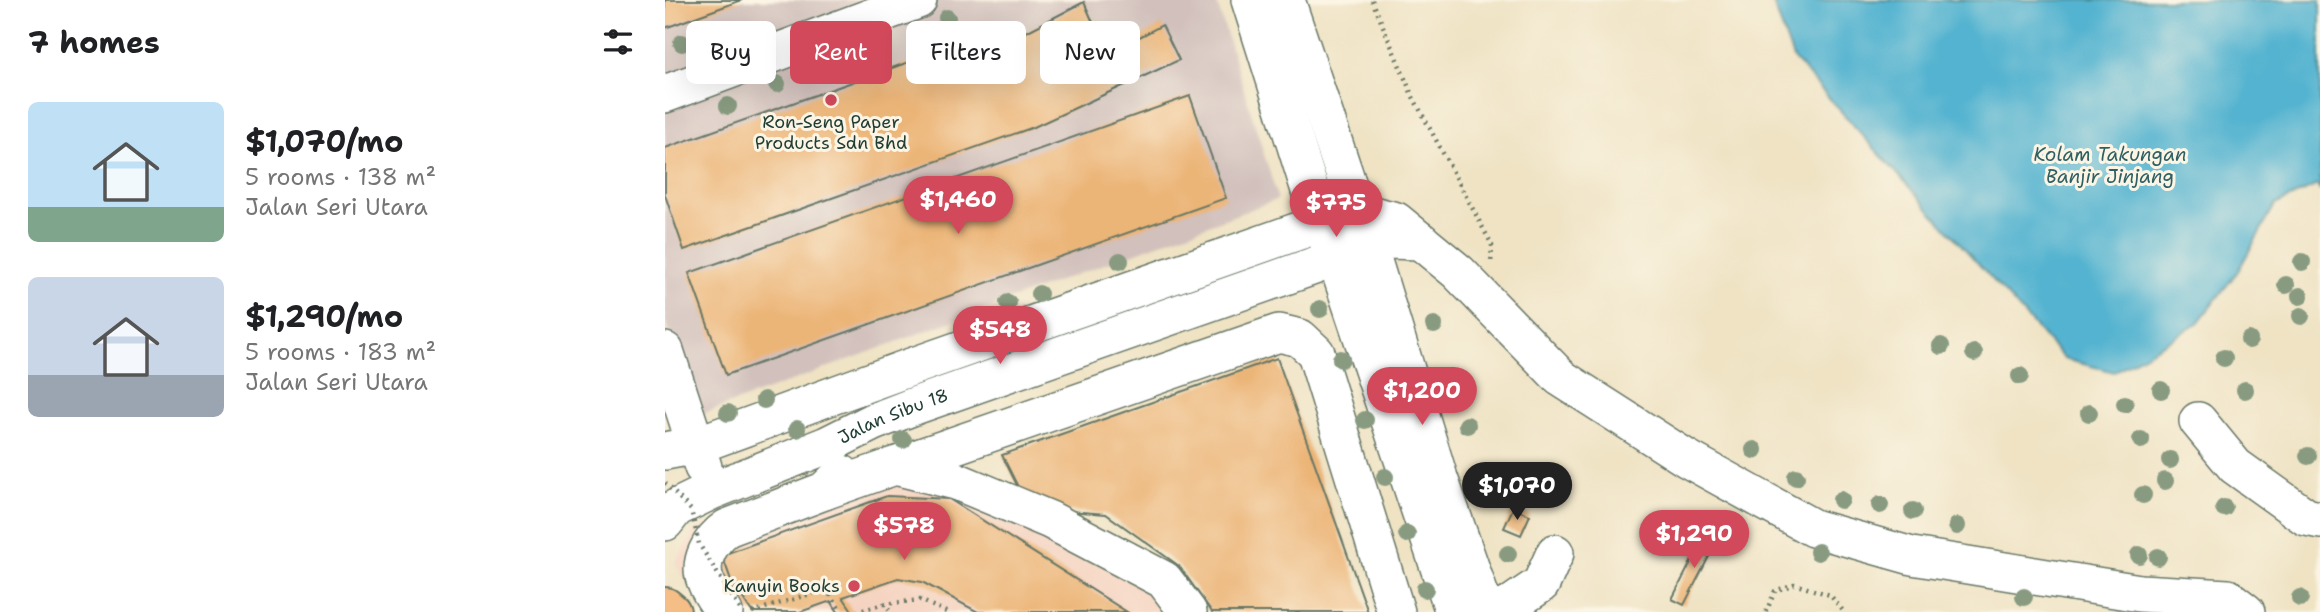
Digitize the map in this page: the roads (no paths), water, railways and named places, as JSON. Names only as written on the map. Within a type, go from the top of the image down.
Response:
[{"type":"highway","points":[[665,607],[671,612]]},
{"type":"street","points":[[665,94],[918,0]]},
{"type":"street","points":[[1250,0],[1320,222],[1353,253],[1439,478],[1486,612]]},
{"type":"street","points":[[1286,0],[1356,211],[1353,253],[1454,612]]},
{"type":"street","points":[[681,448],[1356,211],[1396,221],[1458,272],[1561,378],[1686,458],[1813,528],[1912,556],[2140,593],[2228,598],[2246,612]]},
{"type":"street","name":"Jalan Sibu 18","points":[[665,522],[676,508],[711,491],[918,405],[1388,240],[1421,242]]},
{"type":"street","points":[[724,612],[703,572],[709,548],[715,537],[727,528],[824,491],[1279,333],[1300,338],[1316,353],[1396,612]]},
{"type":"street","points":[[665,351],[681,448],[711,491]]},
{"type":"street","points":[[824,491],[918,405]]},
{"type":"street","points":[[2198,421],[2235,466],[2306,517],[2320,520]]},
{"type":"street","points":[[895,466],[956,481],[1051,520],[1164,580],[1188,612]]},
{"type":"street","points":[[1500,612],[1541,584],[1555,553]]},
{"type":"water","name":"Kolam Takungan Banjir Jinjang","points":[[1772,0],[2320,0],[2320,191],[2317,185],[2275,205],[2238,271],[2197,324],[2114,372],[2064,359],[1793,58]]},
{"type":"place","name":"Ron-Seng Paper Products Sdn Bhd","points":[[831,100]]},
{"type":"place","name":"Kanyin Books","points":[[854,586]]}]
